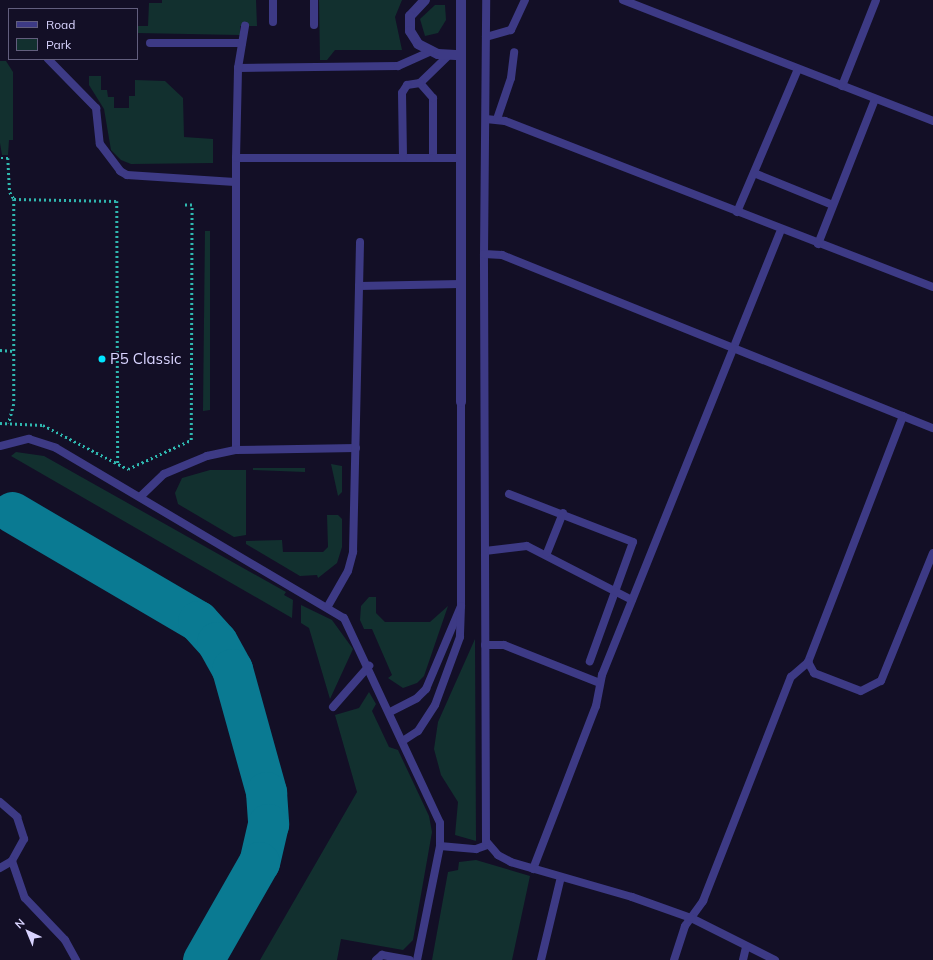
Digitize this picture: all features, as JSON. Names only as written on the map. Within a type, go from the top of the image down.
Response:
[{"type":"street","points":[[425,0],[410,16],[410,31],[418,44],[429,52],[448,56],[460,55]]},
{"type":"street","points":[[459,1],[461,402]]},
{"type":"lane","points":[[273,0],[273,22]]},
{"type":"lane","points":[[314,0],[314,24]]},
{"type":"lane","points":[[486,0],[484,254],[487,845]]},
{"type":"lane","points":[[486,37],[511,30],[525,0]]},
{"type":"lane","points":[[623,0],[933,121]]},
{"type":"lane","points":[[842,86],[876,0]]},
{"type":"lane","points":[[236,450],[235,182],[238,68],[245,26]]},
{"type":"lane","points":[[150,43],[242,43]]},
{"type":"lane","points":[[238,68],[398,66],[429,52]]},
{"type":"lane","points":[[497,119],[511,78],[514,52]]},
{"type":"lane","points":[[402,158],[402,94],[407,85],[420,83],[448,56]]},
{"type":"lane","points":[[49,60],[96,108],[100,144],[120,171],[127,176],[235,182]]},
{"type":"lane","points":[[737,212],[798,69]]},
{"type":"lane","points":[[420,83],[432,98],[433,158]]},
{"type":"lane","points":[[818,244],[875,99]]},
{"type":"lane","points":[[486,119],[497,119],[780,230],[933,287]]},
{"type":"lane","points":[[236,158],[460,158]]},
{"type":"lane","points":[[754,173],[833,205]]},
{"type":"lane","points":[[533,869],[596,706],[600,684],[632,600],[780,230]]},
{"type":"lane","points":[[328,606],[348,571],[353,552],[360,242]]},
{"type":"lane","points":[[484,254],[502,255],[933,428]]},
{"type":"lane","points":[[359,286],[461,284]]},
{"type":"lane","points":[[404,740],[418,731],[435,704],[460,637],[461,402]]},
{"type":"lane","points":[[674,960],[680,935],[703,901],[791,677],[808,662],[903,416]]},
{"type":"lane","points":[[0,446],[13,440],[42,442],[328,606],[344,618],[369,666],[404,740],[440,823],[440,846],[417,960]]},
{"type":"lane","points":[[140,497],[164,474],[185,463],[236,450],[356,448]]},
{"type":"lane","points":[[509,494],[563,513],[634,542],[590,661]]},
{"type":"lane","points":[[547,553],[563,513]]},
{"type":"lane","points":[[485,551],[521,546],[547,553],[615,594],[632,600]]},
{"type":"lane","points":[[808,662],[814,673],[855,690],[876,686],[885,675],[933,553]]},
{"type":"lane","points":[[390,712],[417,698],[426,689],[461,606]]},
{"type":"lane","points":[[485,645],[504,645],[600,684]]},
{"type":"lane","points":[[333,707],[369,666]]},
{"type":"lane","points":[[0,802],[17,817],[24,839],[12,862],[0,868]]},
{"type":"lane","points":[[440,846],[476,849],[487,845]]},
{"type":"lane","points":[[487,845],[505,859],[691,918],[746,947],[775,960]]},
{"type":"lane","points":[[12,862],[25,898],[65,940],[76,960]]},
{"type":"lane","points":[[541,960],[561,877]]},
{"type":"lane","points":[[743,960],[746,947]]},
{"type":"lane","points":[[376,960],[382,956],[410,960]]},
{"type":"path","points":[[1,158],[8,158],[10,192],[14,199],[14,404],[9,423]]},
{"type":"path","points":[[14,199],[117,201],[118,465]]},
{"type":"path","points":[[0,423],[43,425],[55,429],[118,465],[136,468],[191,440],[192,205],[184,205]]},
{"type":"path","points":[[0,350],[14,351]]},
{"type":"green space","points":[[162,0],[256,0],[257,26],[240,26],[240,35],[138,33],[138,26],[148,26],[149,3],[162,3]]},
{"type":"green space","points":[[319,0],[402,0],[395,17],[402,50],[335,50],[327,60],[320,60]]},
{"type":"green space","points":[[435,5],[445,5],[446,20],[438,33],[425,36],[420,19]]},
{"type":"green space","points":[[0,61],[6,61],[13,72],[13,140],[9,140],[8,155],[2,155],[0,143]]},
{"type":"green space","points":[[89,76],[101,76],[101,90],[107,90],[108,97],[114,97],[114,108],[129,108],[129,96],[135,96],[135,80],[165,81],[183,98],[184,137],[213,139],[213,163],[131,164],[121,160],[111,150],[104,109],[89,85]]},
{"type":"green space","points":[[205,231],[210,231],[210,410],[203,411]]},
{"type":"green space","points":[[16,452],[44,456],[286,592],[284,595],[293,600],[292,618],[11,456]]},
{"type":"green space","points":[[331,464],[342,466],[342,492],[338,496]]},
{"type":"green space","points":[[253,468],[305,468],[305,472],[253,470]]},
{"type":"green space","points":[[210,470],[246,470],[246,535],[234,537],[178,504],[175,493],[182,478]]},
{"type":"green space","points":[[327,515],[338,515],[342,519],[342,547],[337,563],[318,578],[317,575],[300,576],[246,544],[246,541],[282,540],[283,552],[323,552],[328,547]]},
{"type":"green space","points":[[369,597],[376,597],[376,613],[385,622],[430,622],[448,606],[424,676],[417,683],[403,688],[388,678],[392,675],[372,629],[364,629],[360,620],[361,606]]},
{"type":"green space","points":[[301,605],[332,620],[353,649],[330,699],[309,628],[301,623]]},
{"type":"green space","points":[[475,639],[476,841],[455,835],[458,802],[441,775],[434,749],[438,722]]},
{"type":"green space","points":[[369,692],[376,704],[372,711],[389,747],[398,750],[429,816],[432,832],[413,940],[403,950],[341,939],[337,960],[260,960],[357,792],[335,715],[359,708]]},
{"type":"green space","points":[[476,860],[530,876],[512,960],[432,960],[448,872],[458,870],[459,862]]},
{"type":"taxiway","points":[[12,512],[198,621],[217,642],[232,669],[266,792],[268,824],[259,862],[203,960]]},
{"type":"place","name":"P5 Classic","points":[[102,359]]}]
